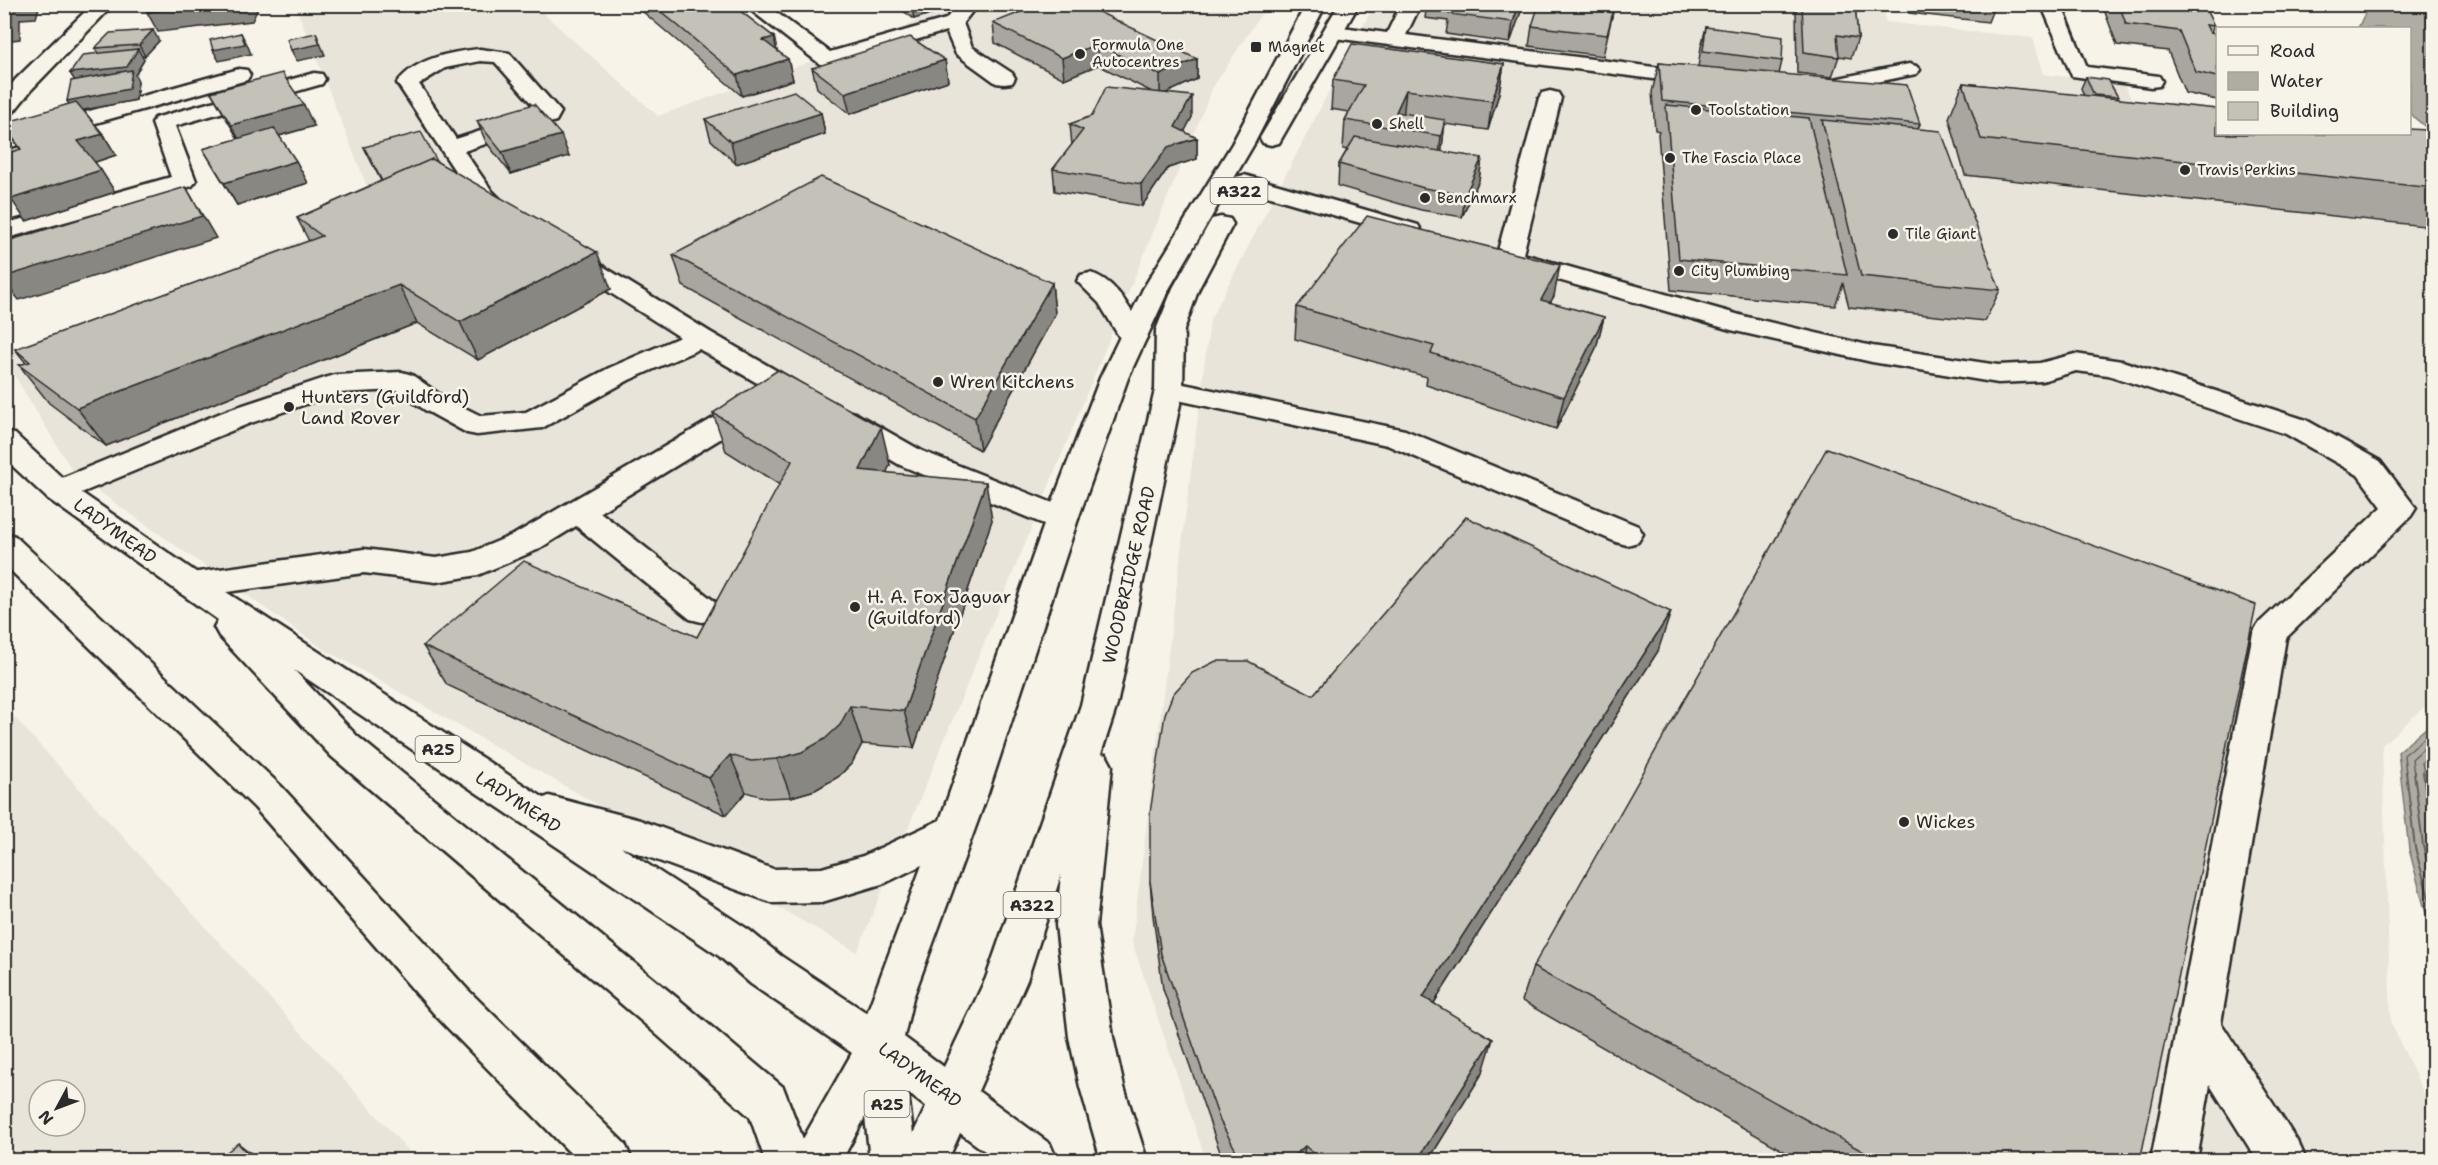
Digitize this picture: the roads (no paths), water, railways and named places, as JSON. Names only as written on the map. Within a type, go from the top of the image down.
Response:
[{"type":"main road","points":[[4,109],[24,84],[105,4]]},
{"type":"main road","points":[[752,4],[827,60],[953,23],[969,4]]},
{"type":"main road","name":"A322","points":[[817,1161],[880,1046],[892,998],[955,831],[1062,519],[1114,378],[1156,289],[1243,144],[1316,4]]},
{"type":"main road","name":"WOODBRIDGE ROAD","points":[[925,1161],[1006,980],[1099,705],[1169,390],[1170,330],[1186,288],[1244,182],[1349,4]]},
{"type":"main road","points":[[1394,39],[1411,4]]},
{"type":"main road","points":[[2051,4],[2079,72],[2151,81]]},
{"type":"main road","points":[[953,23],[963,50],[1004,78]]},
{"type":"main road","points":[[1334,32],[1718,81]]},
{"type":"main road","points":[[450,148],[548,116],[550,112],[509,63],[492,54],[471,56],[421,71],[408,83],[450,148],[483,196],[509,218],[700,338],[911,458],[1062,519]]},
{"type":"main road","points":[[1789,91],[1800,92],[1909,70]]},
{"type":"main road","points":[[4,142],[239,75]]},
{"type":"main road","points":[[4,232],[184,181],[163,123],[314,79]]},
{"type":"main road","points":[[1550,98],[1498,255],[1741,324],[1872,354],[1998,374],[2042,372],[2075,362],[2112,367],[2296,427],[2369,468],[2400,508],[2270,633],[2174,1161]]},
{"type":"main road","points":[[1244,182],[1430,235]]},
{"type":"main road","points":[[1090,280],[1109,298],[1134,337]]},
{"type":"main road","points":[[58,490],[237,417],[335,384],[402,381],[435,404],[477,426],[532,421],[619,374],[700,338]]},
{"type":"main road","points":[[1169,390],[1395,437],[1627,534]]},
{"type":"main road","points":[[191,585],[364,561],[436,570],[455,568],[500,555],[578,511],[803,397]]},
{"type":"main road","name":"LADYMEAD","points":[[4,441],[58,490],[191,585],[734,943],[766,970],[880,1046],[1034,1161]]},
{"type":"main road","points":[[578,511],[702,610]]},
{"type":"main road","points":[[4,544],[268,797],[452,1003],[609,1161]]},
{"type":"main road","name":"A25","points":[[191,585],[344,746],[660,1011],[767,1104],[788,1161]]},
{"type":"main road","points":[[1099,705],[1076,925],[1091,1037],[1102,1087],[1124,1161]]},
{"type":"main road","points":[[521,804],[640,836],[773,886],[822,885],[871,871],[955,831]]},
{"type":"main road","points":[[2198,1026],[2283,1161]]},
{"type":"main road","name":"A25","points":[[880,1046],[892,1151],[898,1161]]},
{"type":"water","points":[[2369,5],[2433,5],[2433,144],[2421,135],[2429,130],[2411,115],[2411,27],[2358,27]]},
{"type":"water","points":[[2433,722],[2433,940],[2409,849],[2398,752]]},
{"type":"place","name":"Magnet","points":[[1256,47]]},
{"type":"place","name":"Formula One Autocentres","points":[[1080,54]]},
{"type":"place","name":"Toolstation","points":[[1696,110]]},
{"type":"place","name":"Shell","points":[[1377,124]]},
{"type":"place","name":"The Fascia Place","points":[[1670,158]]},
{"type":"place","name":"Travis Perkins","points":[[2185,170]]},
{"type":"place","name":"Benchmarx","points":[[1425,198]]},
{"type":"place","name":"Tile Giant","points":[[1893,234]]},
{"type":"place","name":"City Plumbing","points":[[1679,271]]},
{"type":"place","name":"Wren Kitchens","points":[[938,382]]},
{"type":"place","name":"Hunters (Guildford) Land Rover","points":[[289,407]]},
{"type":"place","name":"H. A. Fox Jaguar (Guildford)","points":[[855,607]]},
{"type":"place","name":"Wickes","points":[[1904,822]]}]
